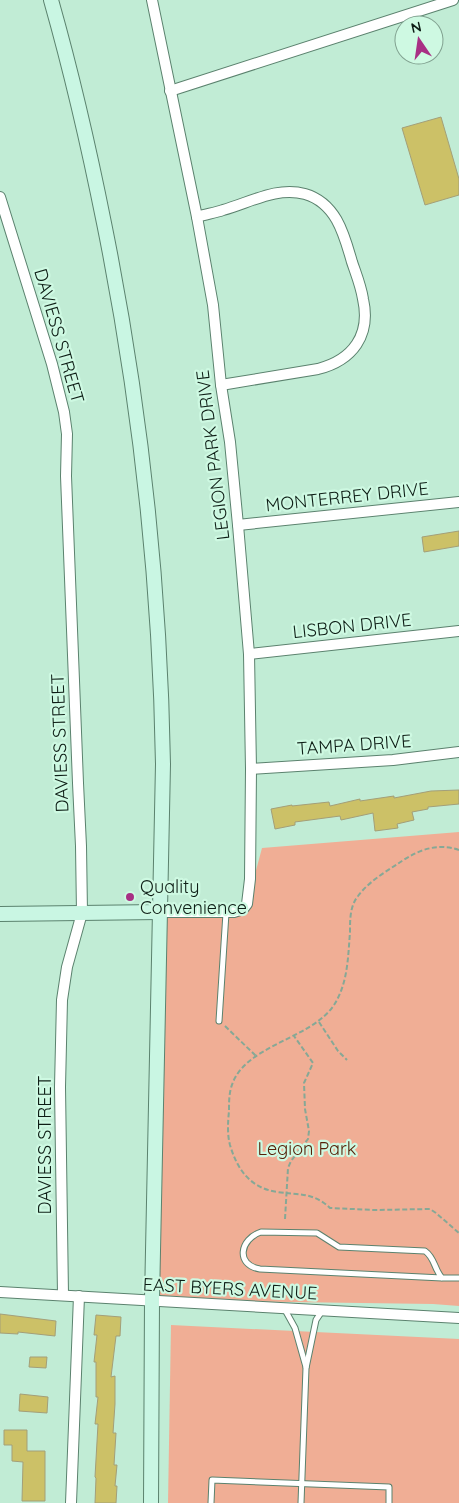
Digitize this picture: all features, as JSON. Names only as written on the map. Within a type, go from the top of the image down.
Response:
[{"type":"street","points":[[51,0],[88,141],[125,335],[141,450],[152,555],[162,695],[163,764],[152,1300],[151,1503]]},
{"type":"street","name":"LEGION PARK DRIVE","points":[[152,0],[198,216],[213,305],[220,385],[230,442],[249,654],[250,879],[247,904],[243,910],[226,913]]},
{"type":"street","points":[[170,91],[453,0]]},
{"type":"street","points":[[198,216],[276,193],[304,194],[317,199],[337,219],[343,232],[364,305],[364,327],[360,340],[348,355],[331,366],[318,370],[220,385]]},
{"type":"street","name":"DAVIESS STREET","points":[[0,196],[52,364],[64,412],[67,434],[66,476],[82,846],[82,913],[67,967],[62,1000],[60,1087],[63,1295]]},
{"type":"street","name":"MONTERREY DRIVE","points":[[238,525],[459,502]]},
{"type":"street","name":"LISBON DRIVE","points":[[249,654],[459,631]]},
{"type":"street","name":"TAMPA DRIVE","points":[[251,769],[393,760],[459,752]]},
{"type":"street","points":[[0,914],[226,913]]},
{"type":"street","name":"EAST BYERS AVENUE","points":[[0,1292],[459,1318]]},
{"type":"street","points":[[71,1503],[79,1296]]},
{"type":"lane","points":[[219,1022],[226,913]]},
{"type":"lane","points":[[442,1278],[437,1273],[431,1255],[425,1251],[339,1247],[317,1233],[261,1232],[253,1234],[244,1248],[247,1264],[253,1268],[260,1269],[442,1278],[459,1278]]},
{"type":"lane","points":[[284,1308],[295,1328],[306,1368]]},
{"type":"lane","points":[[301,1503],[306,1368],[316,1320],[322,1310]]},
{"type":"lane","points":[[211,1503],[212,1480],[389,1487],[389,1503]]},
{"type":"path","points":[[459,850],[444,847],[420,850],[364,888],[352,907],[344,982],[333,1006],[319,1022],[273,1045],[242,1068],[231,1087],[228,1118],[230,1144],[236,1160],[248,1180],[260,1187],[314,1198],[330,1208],[375,1210],[430,1209],[459,1233]]},
{"type":"path","points":[[219,1022],[256,1056]]},
{"type":"path","points":[[319,1022],[338,1051],[347,1060]]},
{"type":"path","points":[[285,1219],[288,1168],[291,1161],[308,1139],[309,1131],[305,1109],[304,1083],[313,1063],[294,1036]]},
{"type":"green space","name":"Legion Park","points":[[459,832],[459,1306],[152,1300],[159,912],[247,904],[262,848]]},
{"type":"green space","points":[[171,1325],[459,1339],[459,1503],[168,1503]]},
{"type":"building","points":[[441,117],[459,179],[459,195],[425,205],[402,128]]},
{"type":"building","points":[[459,531],[459,546],[424,552],[422,537]]},
{"type":"building","points":[[459,790],[459,804],[428,807],[428,809],[412,812],[414,820],[397,824],[398,828],[375,831],[373,813],[341,820],[340,816],[295,822],[295,825],[275,829],[271,809],[329,802],[330,806],[360,799],[360,801],[394,796],[394,798],[431,791]]},
{"type":"building","points":[[0,1314],[56,1321],[55,1336],[18,1332],[18,1334],[0,1333]]},
{"type":"building","points":[[96,1315],[121,1317],[120,1336],[116,1336],[111,1377],[115,1376],[113,1433],[116,1433],[114,1465],[117,1465],[116,1503],[95,1503],[98,1424],[95,1424],[98,1397],[96,1397],[96,1362],[94,1362],[97,1335],[94,1335]]},
{"type":"building","points":[[30,1357],[47,1357],[46,1368],[29,1367]]},
{"type":"building","points":[[20,1394],[48,1397],[47,1413],[19,1411]]},
{"type":"building","points":[[4,1430],[27,1430],[27,1451],[45,1451],[45,1501],[22,1501],[23,1462],[12,1461],[12,1445],[4,1445]]},
{"type":"place","name":"Quality Convenience","points":[[130,897]]}]
